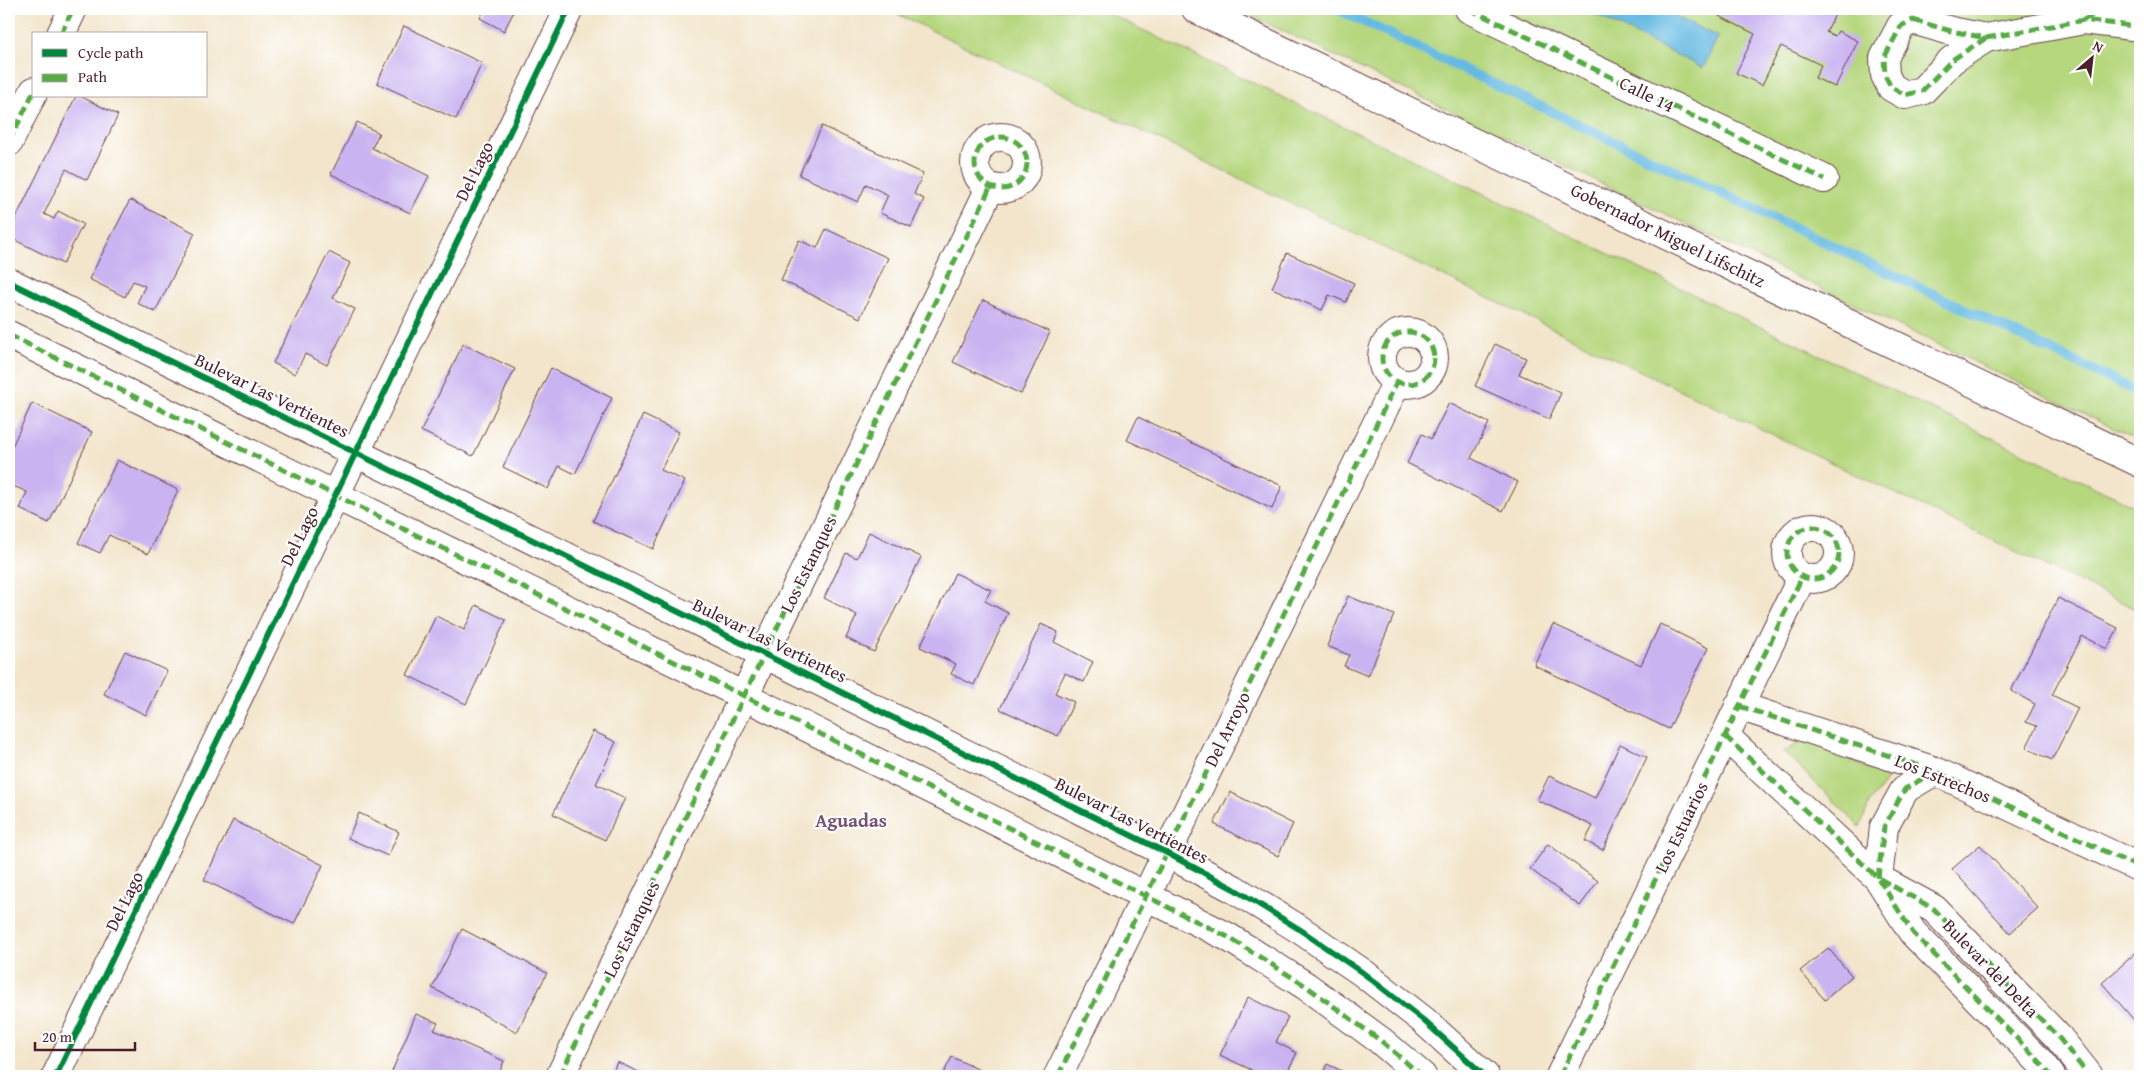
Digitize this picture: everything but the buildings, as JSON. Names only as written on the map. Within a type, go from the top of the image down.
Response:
[{"type":"street","points":[[62,32],[74,9]]},
{"type":"street","name":"Del Lago","points":[[56,1076],[569,9]]},
{"type":"street","name":"Gobernador Miguel Lifschitz","points":[[1196,9],[2140,463]]},
{"type":"street","name":"Calle 14","points":[[1469,9],[1824,179]]},
{"type":"street","points":[[1986,38],[2092,15],[2140,28]]},
{"type":"street","points":[[9,142],[32,95]]},
{"type":"street","name":"Los Estanques","points":[[560,1076],[990,188]]},
{"type":"street","name":"Bulevar Las Vertientes","points":[[9,282],[1167,853],[1234,889],[1323,945],[1423,1020],[1485,1076]]},
{"type":"street","points":[[9,335],[744,696],[1228,937],[1306,986],[1381,1041],[1422,1076]]},
{"type":"street","name":"Del Arroyo","points":[[1058,1076],[1397,382]]},
{"type":"street","name":"Los Estuarios","points":[[1560,1076],[1802,577]]},
{"type":"street","name":"Los Estrechos","points":[[1739,706],[1935,771],[2140,868]]},
{"type":"street","name":"Bulevar del Delta","points":[[1725,736],[1878,878],[1934,909],[2059,1038],[2089,1076]]},
{"type":"street","points":[[1878,878],[1884,827],[1905,789],[1935,771]]},
{"type":"street","name":"Bulevar del Delta","points":[[1878,878],[1914,933],[2039,1061],[2051,1076]]},
{"type":"green space","points":[[887,9],[1099,9],[2140,509],[2140,611]]},
{"type":"green space","points":[[1237,9],[2140,9],[2140,441]]},
{"type":"green space","points":[[1806,739],[1888,778],[1870,802],[1860,827],[1784,752]]},
{"type":"water","points":[[1596,9],[1660,9],[1718,37],[1703,68],[1594,14]]},
{"type":"waterway","points":[[1337,9],[2140,393]]},
{"type":"marked path","points":[[62,32],[73,9]]},
{"type":"marked path","points":[[1469,9],[1824,179]]},
{"type":"marked path","points":[[2084,20],[2101,9]]},
{"type":"marked path","points":[[1913,20],[1951,31],[1986,38],[1952,60],[1922,91],[1905,95],[1891,87],[1885,75],[1884,58],[1901,26],[1913,20]]},
{"type":"marked path","points":[[1986,38],[2084,20],[2140,27]]},
{"type":"marked path","points":[[9,142],[32,95]]},
{"type":"marked path","points":[[996,137],[1006,137],[1020,144],[1027,158],[1027,163],[1027,168],[1020,182],[1006,189],[996,189],[986,185],[979,178],[975,168],[975,158],[979,148],[986,141],[996,137]]},
{"type":"marked path","points":[[560,1076],[990,188]]},
{"type":"marked path","points":[[1403,332],[1413,332],[1422,336],[1430,344],[1434,358],[1430,372],[1422,380],[1413,384],[1403,384],[1394,380],[1386,372],[1382,363],[1382,353],[1386,344],[1394,336],[1403,332]]},
{"type":"marked path","points":[[9,335],[744,696],[1228,937],[1306,986],[1381,1041],[1422,1076]]},
{"type":"marked path","points":[[1058,1076],[1397,382]]},
{"type":"marked path","points":[[1808,527],[1818,527],[1828,531],[1835,538],[1839,553],[1835,568],[1828,575],[1818,579],[1808,579],[1798,575],[1791,568],[1787,558],[1787,548],[1791,538],[1798,531],[1808,527]]},
{"type":"marked path","points":[[1560,1076],[1802,577]]},
{"type":"marked path","points":[[1739,706],[1935,771],[2140,868]]},
{"type":"marked path","points":[[1725,736],[1878,878],[1913,933],[2039,1061],[2051,1076]]},
{"type":"marked path","points":[[1878,878],[1884,827],[1905,789],[1935,771]]},
{"type":"marked path","points":[[1880,879],[1934,909],[2059,1038],[2089,1076]]},
{"type":"cycle path","points":[[56,1076],[569,9]]},
{"type":"cycle path","points":[[9,282],[1167,853],[1234,889],[1299,929],[1363,973],[1423,1020],[1485,1076]]},
{"type":"district","name":"Aguadas","points":[[851,820]]}]
